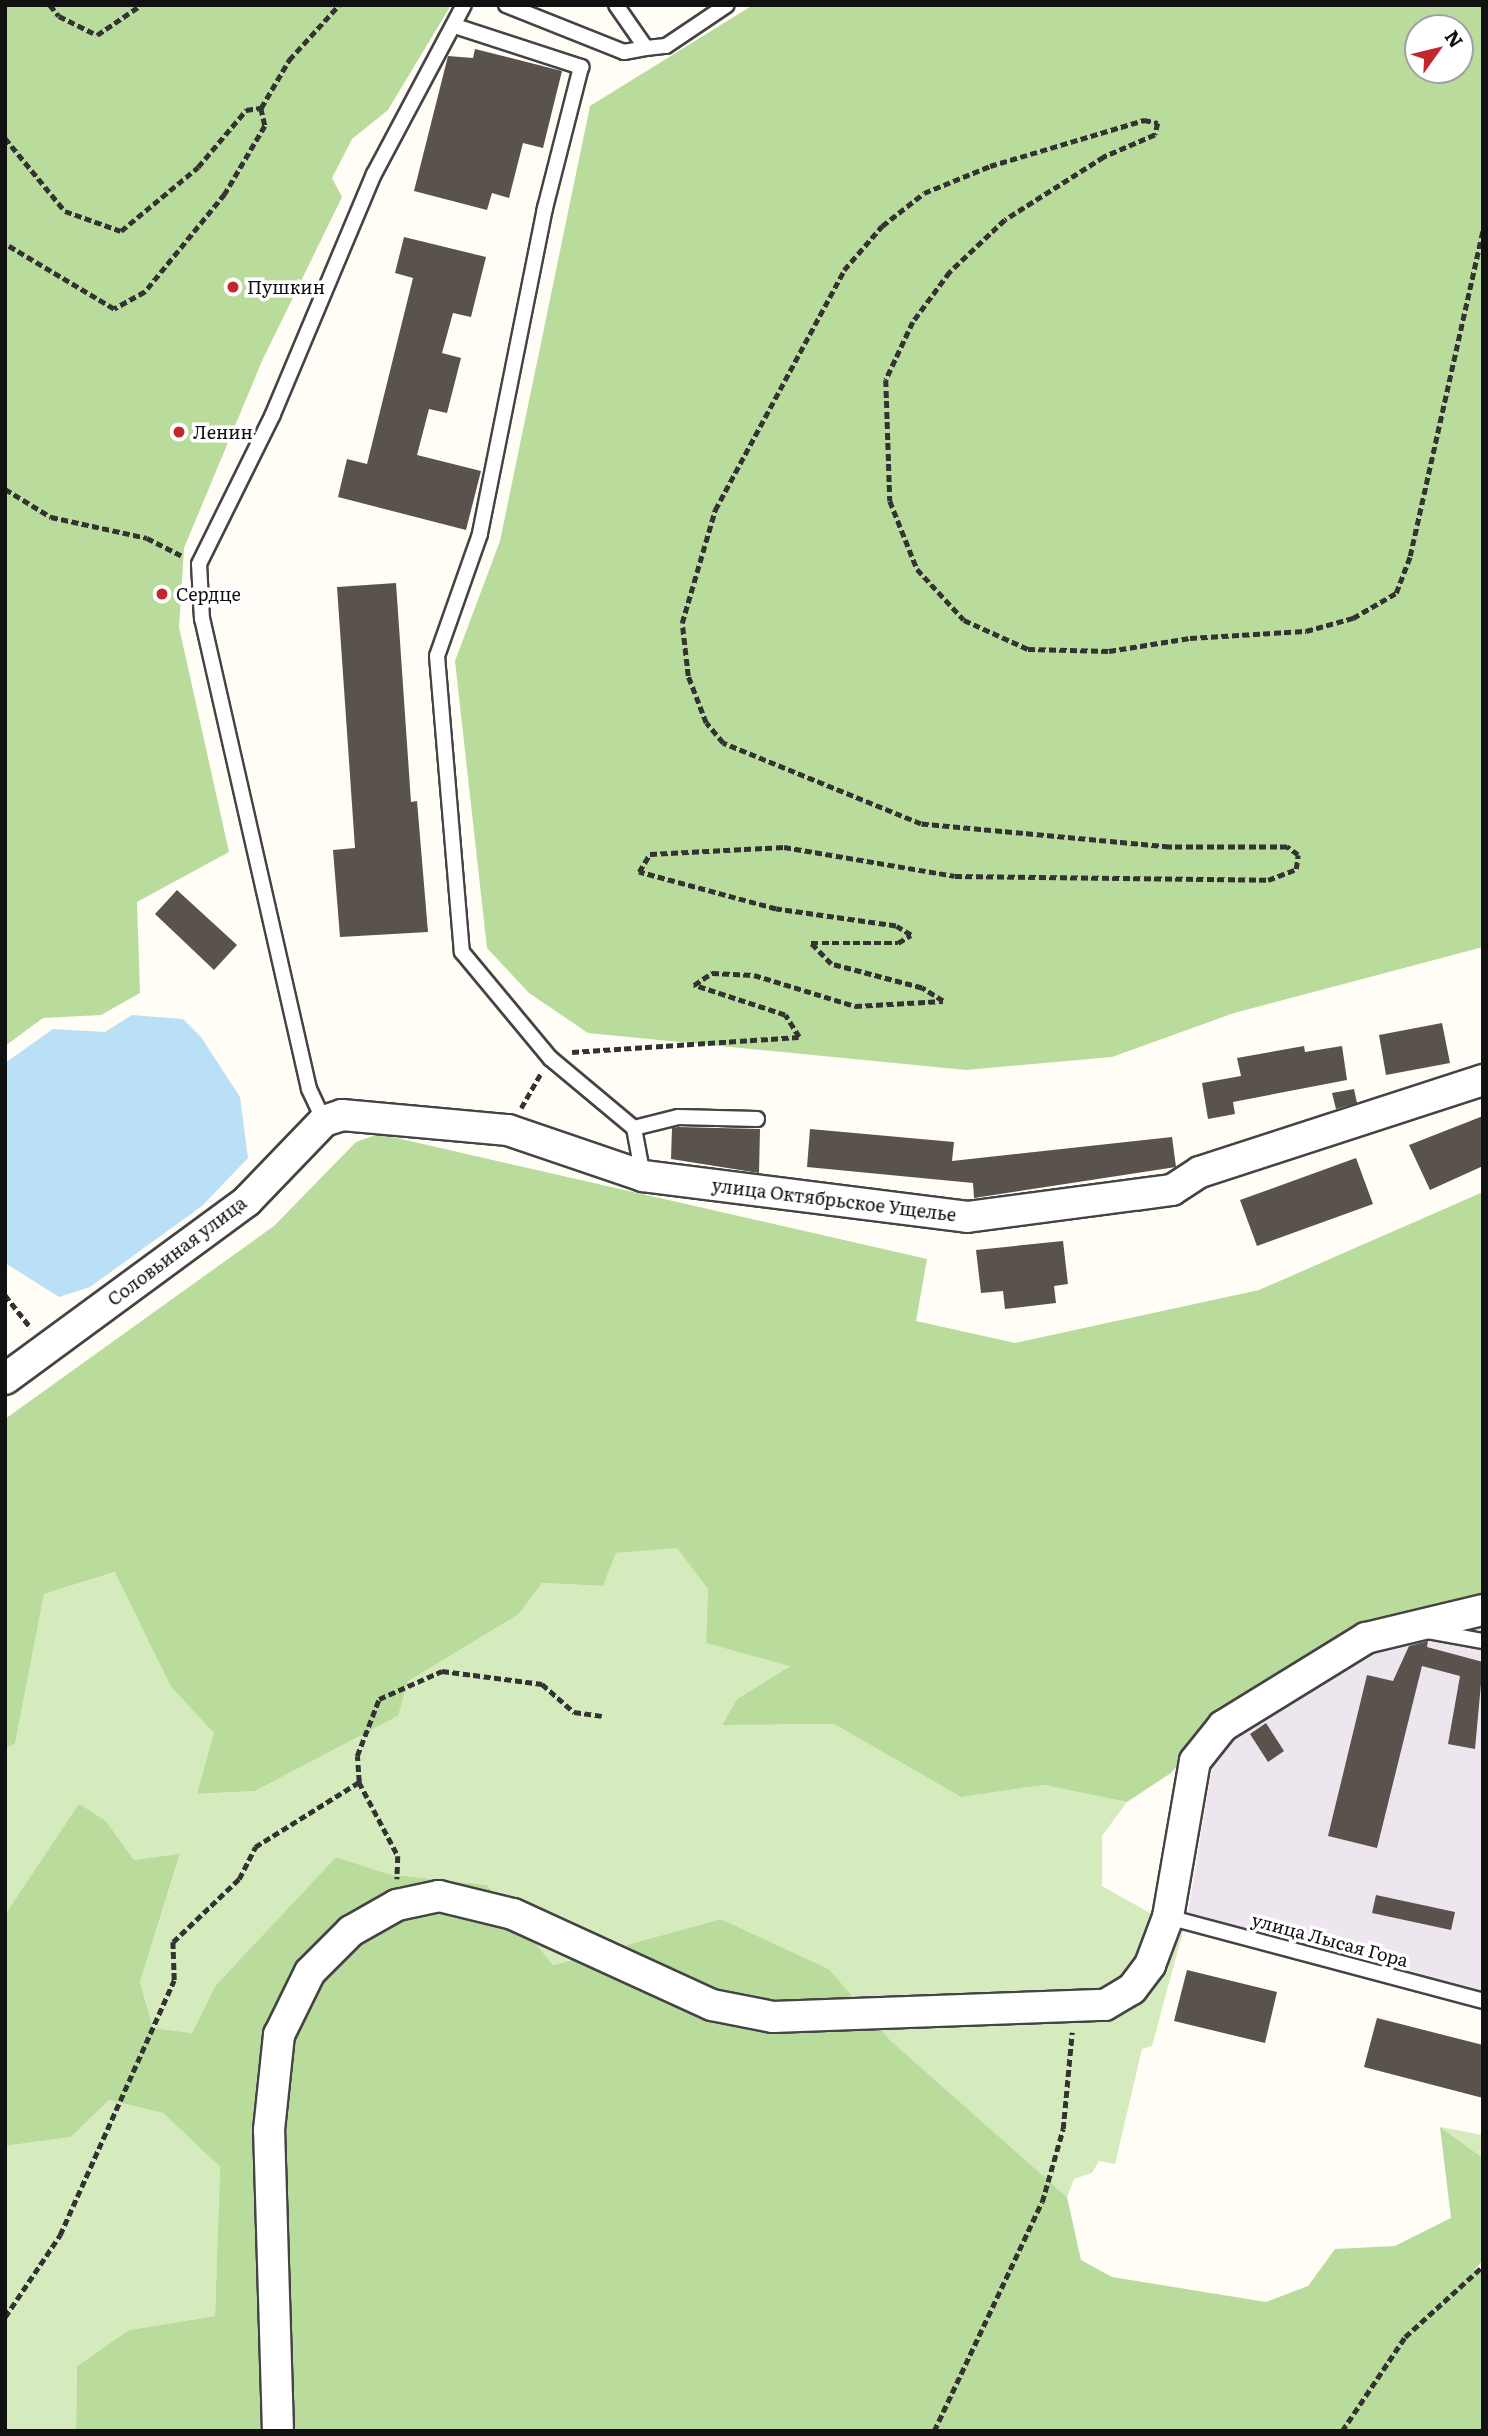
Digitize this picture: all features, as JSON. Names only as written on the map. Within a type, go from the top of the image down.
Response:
[{"type":"street","name":"улица Октябрьское Ущелье","points":[[508,1130],[643,1176],[967,1217],[1172,1190],[1200,1172],[1483,1080]]},
{"type":"street","points":[[324,1121],[365,1114],[508,1130]]},
{"type":"street","name":"Соловьиная улица","points":[[5,1380],[247,1201],[324,1121]]},
{"type":"street","points":[[278,2431],[270,2130],[279,2035],[310,1972],[351,1931],[397,1905],[439,1896],[513,1914],[712,2005],[773,2017],[1073,2011],[1105,2005],[1132,1989],[1150,1965],[1168,1917],[1195,1761],[1223,1726],[1366,1638],[1419,1622],[1483,1610]]},
{"type":"lane","points":[[324,1121],[309,1089],[202,619],[199,564],[273,414],[374,174],[464,5]]},
{"type":"lane","points":[[506,5],[624,52],[666,46],[727,5]]},
{"type":"lane","points":[[617,5],[646,48]]},
{"type":"lane","points":[[455,26],[581,67],[545,208],[480,534],[437,656],[462,952],[550,1058],[634,1129],[643,1176]]},
{"type":"lane","points":[[634,1129],[678,1116],[757,1119]]},
{"type":"lane","points":[[1419,1622],[1430,1632],[1483,1641]]},
{"type":"lane","name":"улица Лысая Гора","points":[[1168,1917],[1483,2001]]},
{"type":"path","points":[[50,5],[59,16],[97,35],[141,5]]},
{"type":"path","points":[[5,244],[114,309],[145,292],[225,194],[265,127],[261,108],[289,60],[339,5]]},
{"type":"path","points":[[5,138],[65,211],[121,231],[198,167],[246,110],[261,108]]},
{"type":"path","points":[[508,1130],[550,1058],[586,1049],[799,1037],[785,1015],[694,985],[712,973],[754,975],[855,1006],[943,1001],[922,988],[831,964],[811,943],[898,943],[911,934],[896,926],[776,909],[639,872],[650,854],[784,847],[955,876],[1268,880],[1296,869],[1298,855],[1287,847],[1169,847],[921,824],[723,743],[706,723],[688,676],[681,623],[715,510],[844,270],[883,226],[924,193],[990,166],[1144,120],[1157,122],[1155,135],[1104,157],[1005,220],[950,272],[914,322],[886,380],[890,501],[917,569],[964,620],[1028,649],[1109,652],[1191,638],[1306,631],[1353,618],[1396,593],[1410,556],[1483,229]]},
{"type":"path","points":[[5,489],[51,517],[148,538],[199,564]]},
{"type":"path","points":[[5,1294],[47,1348]]},
{"type":"path","points":[[397,1905],[398,1856],[359,1782],[357,1756],[379,1699],[442,1671],[542,1684],[574,1712],[602,1716]]},
{"type":"path","points":[[5,2317],[60,2235],[140,2057],[174,1980],[173,1942],[239,1879],[255,1847],[359,1782]]},
{"type":"path","points":[[934,2431],[1042,2202],[1063,2129],[1073,2011]]},
{"type":"path","points":[[1342,2431],[1405,2337],[1483,2266]]},
{"type":"shaded area","points":[[1483,1617],[1483,1994],[1188,1913],[1215,1749],[1364,1650]]},
{"type":"green space","points":[[5,5],[451,5],[388,110],[352,139],[332,178],[342,197],[262,361],[184,548],[179,627],[229,852],[137,902],[140,993],[101,1015],[43,1018],[5,1046]]},
{"type":"green space","points":[[753,5],[1483,5],[1483,947],[1234,1013],[1112,1057],[966,1070],[588,1033],[529,993],[487,948],[455,661],[500,541],[590,106]]},
{"type":"green space","points":[[379,1134],[927,1259],[916,1321],[1015,1343],[1259,1290],[1483,1192],[1483,1600],[1217,1721],[1171,1773],[1127,1802],[1044,1785],[961,1797],[834,1724],[722,1725],[737,1699],[790,1666],[706,1643],[708,1589],[677,1548],[616,1553],[603,1586],[542,1583],[519,1614],[408,1681],[398,1716],[255,1791],[197,1794],[214,1733],[171,1687],[115,1572],[44,1594],[15,1744],[5,1748],[5,1419],[274,1226],[356,1142]]},
{"type":"green space","points":[[678,1547],[708,1589],[706,1643],[791,1665],[737,1699],[722,1725],[834,1724],[961,1797],[1044,1785],[1127,1802],[1102,1836],[1102,1886],[1150,1913],[1188,1913],[1152,2046],[1142,2049],[1115,2164],[1099,2161],[1092,2173],[1074,2179],[1067,2197],[890,2040],[829,1969],[721,1919],[552,1965],[487,1885],[388,1874],[336,1857],[215,1986],[192,2033],[153,2028],[140,1982],[180,1855],[134,1860],[106,1821],[5,1915],[5,1748],[15,1744],[44,1594],[116,1572],[171,1687],[214,1733],[198,1794],[255,1791],[398,1716],[407,1681],[519,1614],[542,1583],[603,1586],[616,1553]]},
{"type":"green space","points":[[79,1804],[106,1821],[134,1860],[180,1854],[140,1982],[153,2028],[192,2033],[215,1986],[336,1857],[388,1874],[487,1885],[553,1965],[721,1919],[829,1969],[890,2040],[1067,2197],[1081,2260],[1112,2277],[1266,2302],[1308,2286],[1335,2249],[1395,2246],[1451,2218],[1440,2127],[1483,2158],[1483,2260],[1473,2272],[1483,2272],[1483,2431],[76,2431],[77,2366],[129,2330],[215,2316],[220,2167],[163,2113],[109,2100],[71,2137],[5,2146],[5,1915]]},
{"type":"green space","points":[[109,2100],[163,2113],[220,2167],[215,2316],[129,2330],[77,2366],[76,2431],[5,2431],[5,2146],[71,2137]]},
{"type":"green space","points":[[1440,2127],[1483,2135],[1483,2158]]},
{"type":"water","points":[[132,1015],[183,1019],[201,1037],[240,1097],[248,1158],[202,1206],[90,1287],[59,1297],[5,1263],[5,1063],[53,1029],[105,1032]]},
{"type":"building","points":[[475,49],[562,71],[543,148],[523,143],[509,198],[492,193],[487,210],[414,191],[448,56],[473,58]]},
{"type":"building","points":[[404,237],[486,257],[471,317],[453,313],[442,353],[461,358],[447,413],[429,409],[417,455],[481,471],[466,530],[338,497],[347,459],[367,464],[413,278],[395,273]]},
{"type":"building","points":[[396,583],[411,802],[417,801],[428,932],[340,937],[333,850],[355,848],[337,587]]},
{"type":"building","points":[[177,890],[237,945],[214,970],[155,914]]},
{"type":"building","points":[[1442,1023],[1450,1063],[1386,1075],[1379,1035]]},
{"type":"building","points":[[1304,1046],[1305,1052],[1342,1046],[1347,1080],[1233,1102],[1235,1114],[1208,1119],[1202,1083],[1241,1076],[1237,1058]]},
{"type":"building","points":[[1354,1089],[1357,1103],[1336,1109],[1332,1093]]},
{"type":"building","points":[[1483,1116],[1483,1166],[1430,1190],[1409,1145]]},
{"type":"building","points":[[672,1128],[760,1129],[759,1173],[671,1159]]},
{"type":"building","points":[[810,1129],[954,1142],[952,1161],[1172,1137],[1176,1167],[974,1198],[973,1183],[807,1167]]},
{"type":"building","points":[[1356,1158],[1373,1204],[1257,1246],[1240,1200]]},
{"type":"building","points":[[1063,1241],[1068,1284],[1054,1286],[1056,1303],[1005,1309],[1003,1291],[981,1293],[976,1250]]},
{"type":"building","points":[[1428,1641],[1427,1647],[1483,1662],[1475,1749],[1448,1744],[1460,1676],[1422,1666],[1377,1848],[1328,1836],[1367,1675],[1393,1681],[1409,1646]]},
{"type":"building","points":[[1266,1723],[1284,1751],[1268,1762],[1250,1734]]},
{"type":"building","points":[[1376,1895],[1455,1912],[1451,1930],[1372,1913]]},
{"type":"building","points":[[1187,1970],[1277,1992],[1265,2043],[1174,2021]]},
{"type":"building","points":[[1377,2018],[1483,2045],[1483,2098],[1364,2067]]},
{"type":"place","name":"Пушкин","points":[[233,287]]},
{"type":"place","name":"Ленин","points":[[179,432]]},
{"type":"place","name":"Сердце","points":[[162,594]]}]
